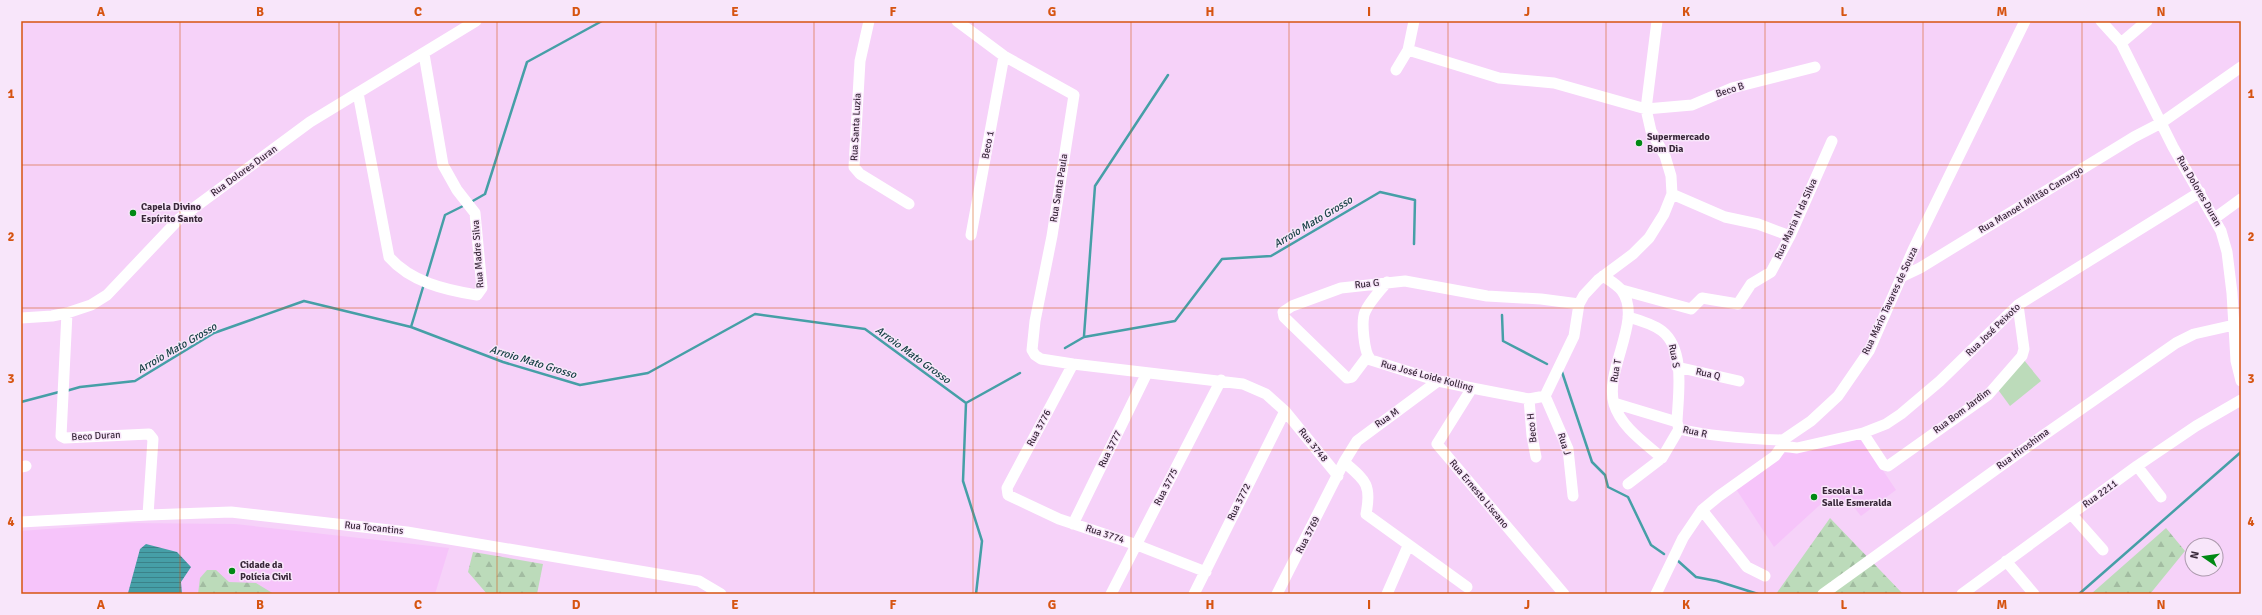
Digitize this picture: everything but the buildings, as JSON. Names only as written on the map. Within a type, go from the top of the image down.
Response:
[{"type":"street","name":"Rua Dolores Duran","points":[[21,318],[52,316],[67,313],[91,305],[107,295],[179,219],[310,122],[476,21]]},
{"type":"street","name":"Rua Santa Luzia","points":[[869,21],[860,61],[854,168],[860,174],[909,204]]},
{"type":"street","name":"Rua Santa Paula","points":[[957,21],[1004,56],[1074,95],[1052,236],[1035,321],[1032,350],[1035,355],[1041,358],[1096,368]]},
{"type":"street","points":[[1396,70],[1408,50],[1414,21]]},
{"type":"street","points":[[1545,396],[1574,336],[1579,304],[1584,295],[1603,276],[1633,254],[1649,238],[1664,214],[1672,194],[1671,176],[1665,156],[1651,132],[1646,109],[1657,21]]},
{"type":"street","name":"Rua Mário Tavares de Souza","points":[[1656,594],[1684,538],[1702,510],[1775,456],[1783,443],[1811,421],[1838,396],[1869,351],[1901,276],[2025,21]]},
{"type":"street","name":"Rua Dolores Duran","points":[[2101,21],[2121,43],[2161,123],[2222,231],[2227,252],[2236,361],[2241,381]]},
{"type":"street","points":[[2121,43],[2147,21]]},
{"type":"street","points":[[1408,50],[1499,78],[1554,83],[1646,109]]},
{"type":"street","name":"Rua Madre Silva","points":[[358,93],[389,257],[418,279],[447,291],[477,295],[482,288],[475,213],[457,190],[443,165],[424,54]]},
{"type":"street","name":"Beco 1","points":[[971,235],[1004,56]]},
{"type":"street","name":"Beco B","points":[[1646,109],[1692,105],[1732,88],[1815,67]]},
{"type":"street","name":"Rua Manoel Miltão Camargo","points":[[1901,276],[1920,268],[2134,136],[2161,123],[2241,67]]},
{"type":"street","name":"Rua Maria N da Silva","points":[[1622,290],[1691,309],[1702,298],[1738,304],[1751,284],[1771,272],[1790,236],[1832,141]]},
{"type":"street","name":"Rua José Peixoto","points":[[1783,443],[1797,448],[1863,434],[1886,424],[1901,414],[1940,381],[2018,305],[2200,192]]},
{"type":"street","points":[[1672,194],[1725,217],[1758,224],[1790,236]]},
{"type":"street","points":[[2215,218],[2241,199]]},
{"type":"street","points":[[1603,276],[1622,290]]},
{"type":"street","name":"Rua G","points":[[1367,357],[1352,378],[1347,378],[1282,315],[1283,312],[1292,306],[1328,292],[1361,284],[1405,281],[1487,296],[1541,299],[1579,304]]},
{"type":"street","name":"Rua José Loide Kolling","points":[[1387,282],[1364,313],[1363,329],[1367,357],[1378,364],[1438,381],[1529,399],[1545,396]]},
{"type":"street","name":"Rua T","points":[[1622,290],[1628,303],[1628,317],[1616,367],[1613,391],[1614,403],[1619,416],[1630,430],[1662,458]]},
{"type":"street","name":"Rua Bom Jardim","points":[[1863,434],[1884,465],[1888,466],[1988,394],[2022,356],[2024,349],[2018,305]]},
{"type":"street","name":"Beco Duran","points":[[67,313],[61,436],[65,438],[151,435],[153,439],[148,515]]},
{"type":"street","name":"Rua S","points":[[1628,317],[1661,330],[1671,339],[1676,352],[1678,426]]},
{"type":"street","name":"Rua Hiroshima","points":[[1823,594],[2040,437],[2176,343],[2194,334],[2234,325]]},
{"type":"street","name":"Rua 3776","points":[[1007,492],[1073,364]]},
{"type":"street","name":"Rua Q","points":[[1677,367],[1739,381]]},
{"type":"street","name":"Rua 3748","points":[[1096,368],[1221,380],[1243,384],[1266,394],[1285,411],[1338,476],[1344,462],[1367,483],[1369,493],[1366,514],[1408,546],[1467,587]]},
{"type":"street","name":"Rua 3777","points":[[1073,524],[1147,373]]},
{"type":"street","name":"Rua 3775","points":[[1111,594],[1221,380]]},
{"type":"street","name":"Rua M","points":[[1344,462],[1357,441],[1438,381]]},
{"type":"street","name":"Rua Ernesto Liscano","points":[[1472,388],[1437,444],[1564,594]]},
{"type":"street","name":"Rua J","points":[[1545,396],[1568,449],[1573,496]]},
{"type":"street","name":"Beco H","points":[[1529,399],[1532,436],[1536,457]]},
{"type":"street","name":"Rua 2211","points":[[1962,594],[2137,466],[2196,426],[2241,400]]},
{"type":"street","name":"Rua R","points":[[1614,403],[1703,435],[1783,443]]},
{"type":"street","name":"Rua 3772","points":[[1194,594],[1285,411]]},
{"type":"street","points":[[1628,484],[1662,458],[1678,426]]},
{"type":"street","points":[[2137,466],[2161,497]]},
{"type":"street","name":"Rua 3769","points":[[1277,594],[1338,476]]},
{"type":"street","name":"Rua 3774","points":[[1007,492],[1008,495],[1073,524],[1137,545],[1206,572]]},
{"type":"street","points":[[1702,510],[1747,567],[1765,576]]},
{"type":"street","name":"Rua Tocantins","points":[[21,522],[231,512],[407,532],[699,581],[721,594]]},
{"type":"street","points":[[2072,515],[2103,550]]},
{"type":"street","points":[[1387,594],[1408,546]]},
{"type":"street","points":[[2006,561],[2034,594]]},
{"type":"shaded area","name":"Escola La Salle Esmeralda","points":[[1862,439],[1896,490],[1861,516],[1852,505],[1822,503],[1774,547],[1736,489],[1785,453]]},
{"type":"shaded area","name":"Cidade da Polícia Civil","points":[[127,523],[235,524],[449,548],[435,594],[21,594],[21,531]]},
{"type":"shaded area","points":[[146,544],[177,552],[191,567],[181,582],[182,594],[128,593],[140,549]]},
{"type":"green space","points":[[2024,360],[2041,381],[2010,406],[1996,387]]},
{"type":"green space","points":[[1830,518],[1903,594],[1776,594]]},
{"type":"green space","points":[[2166,528],[2184,550],[2184,552],[2150,594],[2091,594]]},
{"type":"green space","points":[[473,552],[543,564],[537,594],[487,594],[468,572]]},
{"type":"green space","points":[[207,570],[216,570],[229,582],[256,583],[274,594],[198,594],[200,578]]},
{"type":"waterway","points":[[471,202],[485,194],[527,62],[602,21]]},
{"type":"waterway","points":[[1084,336],[1095,186],[1168,75]]},
{"type":"waterway","name":"Arroio Mato Grosso","points":[[1065,348],[1084,337],[1175,321],[1222,259],[1271,256],[1380,192],[1415,200],[1414,244]]},
{"type":"waterway","points":[[426,279],[445,215],[465,205]]},
{"type":"waterway","points":[[411,327],[424,284]]},
{"type":"waterway","name":"Arroio Mato Grosso","points":[[66,391],[80,387],[135,381],[214,333],[304,301],[411,327],[503,362],[580,385],[648,373],[755,314],[865,329],[966,403],[1020,373]]},
{"type":"waterway","name":"Arroio Mato Grosso","points":[[1502,315],[1503,341],[1547,364]]},
{"type":"waterway","name":"Arroio Mato Grosso","points":[[1562,372],[1592,462],[1605,475],[1608,487],[1628,497],[1651,545],[1664,554]]},
{"type":"waterway","name":"Arroio Mato Grosso","points":[[21,402],[59,392]]},
{"type":"waterway","points":[[966,403],[963,481],[982,541],[976,594]]},
{"type":"waterway","points":[[2079,594],[2241,452]]},
{"type":"waterway","name":"Arroio Mato Grosso","points":[[1677,560],[1696,577],[1717,581],[1758,594]]},
{"type":"place","name":"Supermercado Bom Dia","points":[[1639,143]]},
{"type":"place","name":"Capela Divino Espírito Santo","points":[[133,213]]},
{"type":"place","name":"Escola La Salle Esmeralda","points":[[1814,497]]},
{"type":"place","name":"Cidade da Polícia Civil","points":[[232,571]]}]
